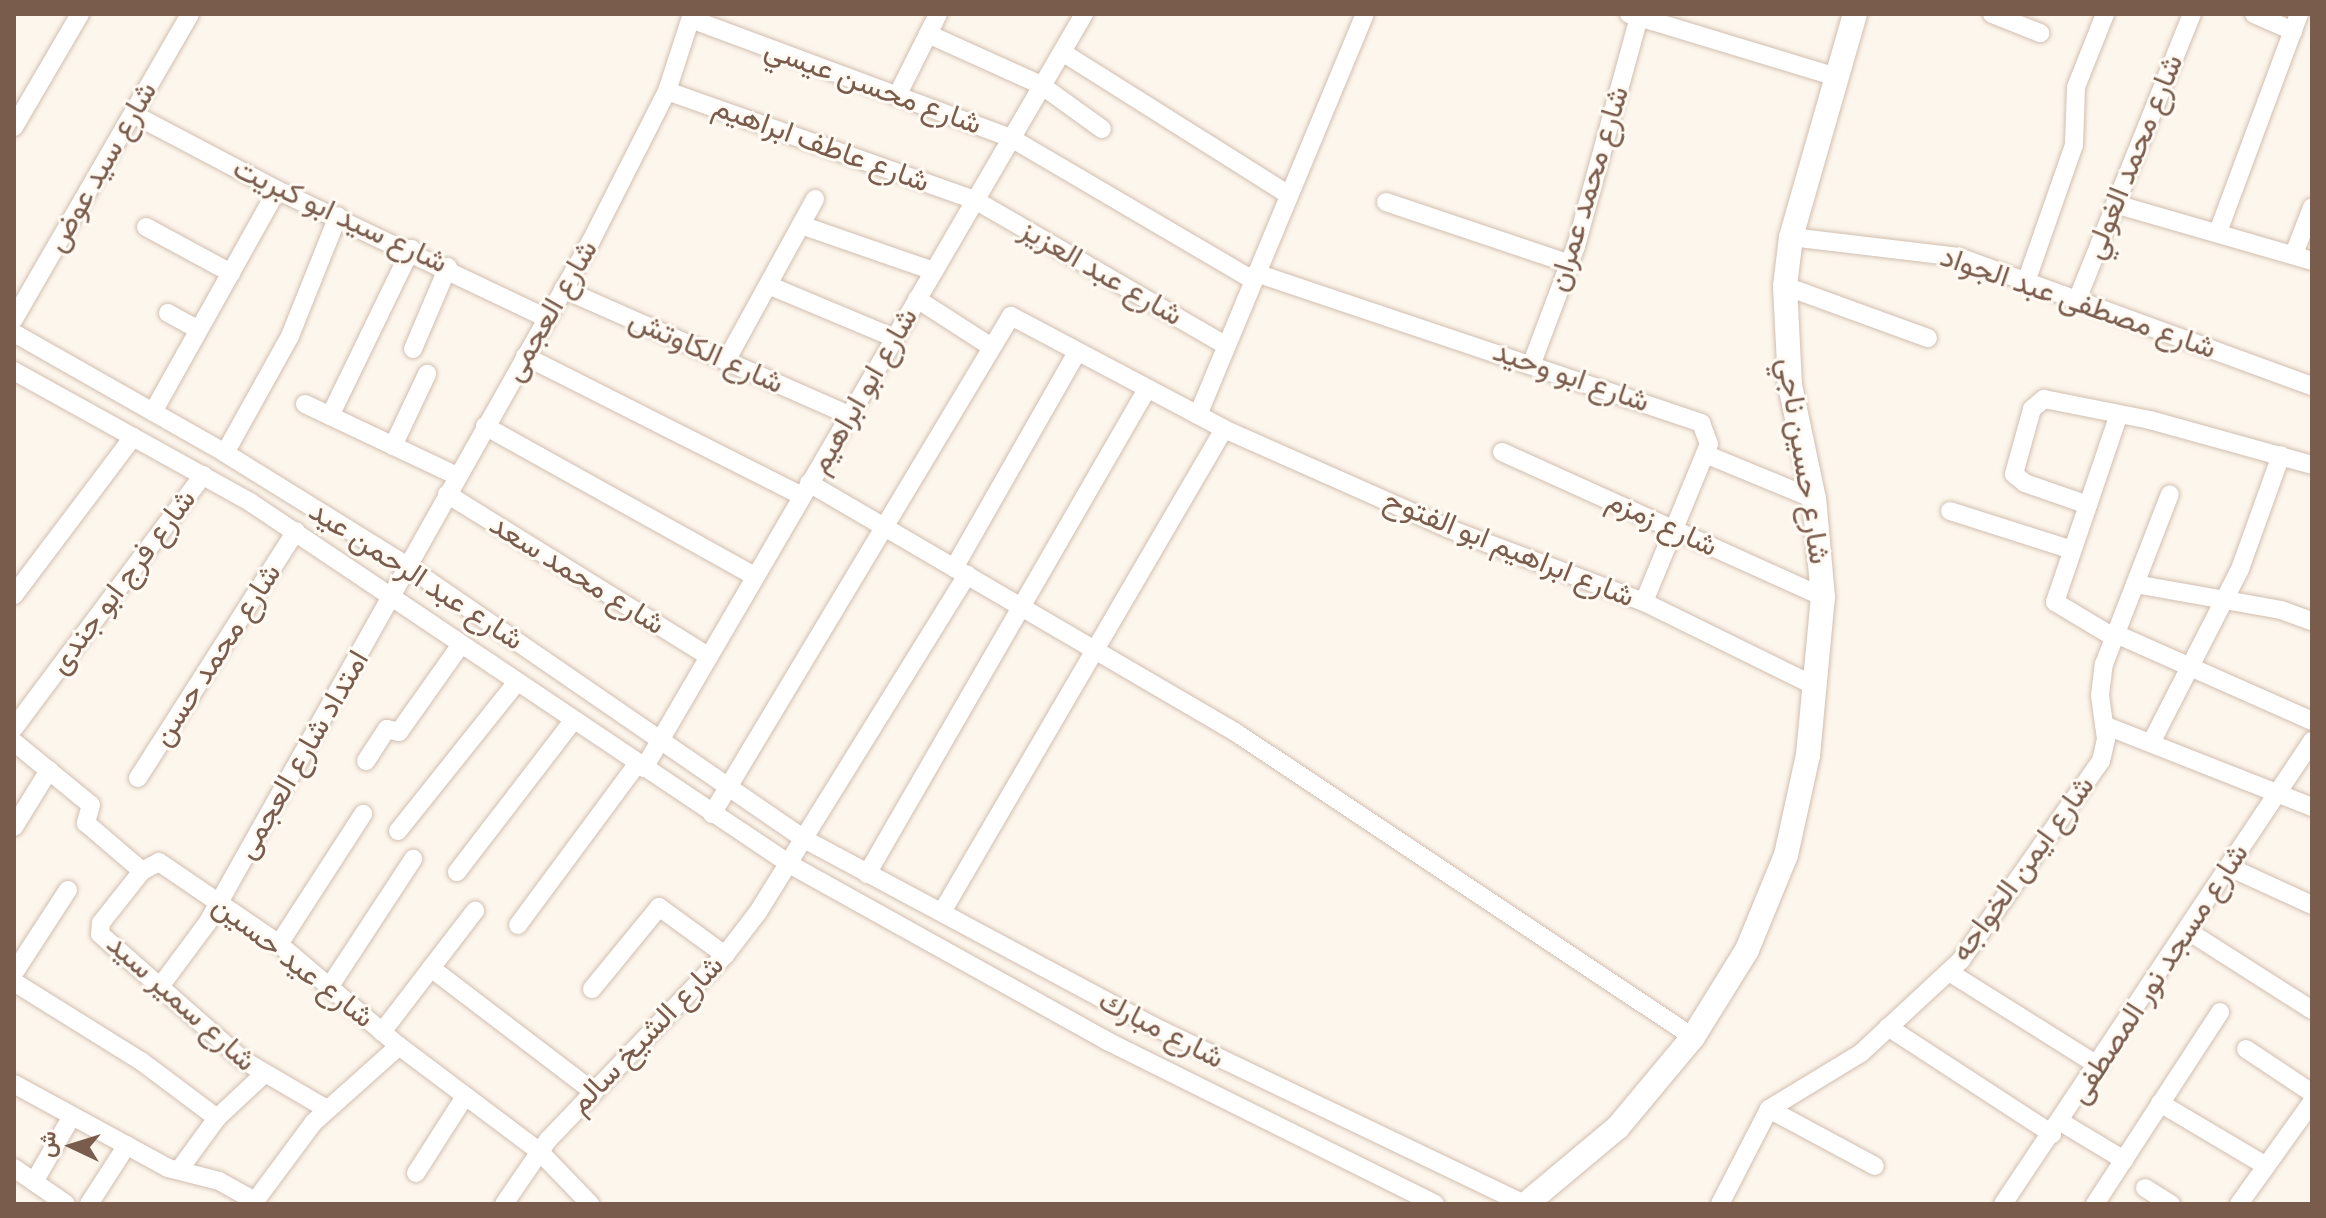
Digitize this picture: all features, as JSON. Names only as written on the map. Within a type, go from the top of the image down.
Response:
[{"type":"street","points":[[14,127],[80,14]]},
{"type":"street","name":"شارع سيد عوض","points":[[14,331],[189,14]]},
{"type":"street","points":[[897,96],[938,14]]},
{"type":"street","name":"شارع ابو ابراهيم","points":[[518,925],[659,742],[1084,14]]},
{"type":"street","points":[[1198,415],[1365,14]]},
{"type":"street","name":"شارع حسين ناجي","points":[[1525,1204],[1618,1127],[1693,1037],[1747,950],[1773,892],[1798,806],[1817,687],[1823,597],[1814,499],[1790,385],[1785,286],[1791,237],[1855,14]]},
{"type":"street","points":[[1992,14],[2040,33]]},
{"type":"street","points":[[2026,282],[2074,145],[2076,87],[2105,14]]},
{"type":"street","name":"شارع محمد الغولي","points":[[2077,300],[2192,14]]},
{"type":"street","points":[[2218,232],[2296,22],[2254,14]]},
{"type":"street","points":[[1636,15],[1837,77]]},
{"type":"street","name":"شارع محمد عمران","points":[[1532,363],[1570,264],[1636,15]]},
{"type":"street","name":"شارع العجمى","points":[[393,601],[407,566],[563,289],[667,91],[691,16]]},
{"type":"street","name":"شارع محسن عيسي","points":[[691,16],[1011,138],[1254,277]]},
{"type":"street","points":[[928,34],[1041,85],[1102,129]]},
{"type":"street","points":[[1062,52],[1289,195]]},
{"type":"street","name":"شارع عاطف ابراهيم","points":[[667,91],[975,200]]},
{"type":"street","name":"شارع سيد ابو كبريت","points":[[133,114],[277,190],[411,249],[546,318]]},
{"type":"street","points":[[153,412],[277,190]]},
{"type":"street","points":[[726,361],[815,199]]},
{"type":"street","name":"شارع عبد العزيز","points":[[975,200],[1227,346]]},
{"type":"street","points":[[1386,202],[1570,264]]},
{"type":"street","points":[[2115,204],[2303,257],[2312,207]]},
{"type":"street","points":[[225,453],[290,336],[338,216]]},
{"type":"street","points":[[801,225],[934,271]]},
{"type":"street","points":[[146,227],[231,273]]},
{"type":"street","name":"شارع مصطفى عبد الجواد","points":[[1791,237],[1937,252],[2312,386]]},
{"type":"street","points":[[330,416],[411,249]]},
{"type":"street","points":[[413,349],[448,267]]},
{"type":"street","name":"شارع ابو وحيد","points":[[1254,277],[1532,363],[1701,423],[1708,433],[1705,454]]},
{"type":"street","points":[[768,285],[895,338]]},
{"type":"street","points":[[1785,286],[1928,338]]},
{"type":"street","name":"شارع الكاوتش","points":[[563,289],[849,415]]},
{"type":"street","points":[[712,814],[990,346],[917,299]]},
{"type":"street","points":[[168,313],[199,330]]},
{"type":"street","name":"شارع ابراهيم ابو الفتوح","points":[[990,346],[1007,317],[1024,319],[1077,352],[1224,429],[1447,528],[1644,602],[1817,687]]},
{"type":"street","name":"شارع عبد الرحمن عيد","points":[[14,331],[225,453],[407,566],[728,790],[806,840]]},
{"type":"street","name":"شارع الشيخ سالم","points":[[504,1204],[539,1151],[725,955],[791,865],[961,572],[1077,352]]},
{"type":"street","points":[[525,356],[882,526],[961,572],[1235,732],[1693,1037]]},
{"type":"street","name":"شارع عبد الرحمن عيد","points":[[14,371],[203,475],[296,531],[393,601],[791,865]]},
{"type":"street","points":[[393,446],[427,374]]},
{"type":"street","points":[[867,874],[1024,609],[1147,389]]},
{"type":"street","points":[[2088,505],[2025,483],[2014,474],[2032,409],[2052,398],[2118,417],[2150,420],[2312,465]]},
{"type":"street","points":[[305,404],[457,476]]},
{"type":"street","points":[[2118,417],[2072,550],[2058,607],[2116,636],[2312,721]]},
{"type":"street","points":[[485,426],[755,576]]},
{"type":"street","points":[[942,912],[1097,652],[1224,429]]},
{"type":"street","points":[[14,595],[133,437]]},
{"type":"street","name":"شارع زمزم","points":[[1502,452],[1823,597]]},
{"type":"street","points":[[1644,602],[1705,454],[1814,499]]},
{"type":"street","points":[[2151,743],[2226,600],[2281,455]]},
{"type":"street","name":"شارع فرج ابو جندى","points":[[14,728],[203,475]]},
{"type":"street","name":"شارع محمد سعد","points":[[447,494],[708,656]]},
{"type":"street","name":"شارع ايمن الخواجه","points":[[1769,1109],[1848,1062],[1949,972],[2008,899],[2101,761],[2104,725],[2100,680],[2170,494]]},
{"type":"street","points":[[1950,511],[2072,550]]},
{"type":"street","name":"شارع محمد حسن","points":[[138,778],[296,531]]},
{"type":"street","points":[[2135,584],[2226,600],[2312,621]]},
{"type":"street","name":"امتداد شارع العجمى","points":[[159,988],[196,941],[393,601]]},
{"type":"street","points":[[366,761],[387,729],[399,732],[460,646]]},
{"type":"street","points":[[398,831],[516,683]]},
{"type":"street","points":[[457,872],[573,721]]},
{"type":"street","points":[[2104,725],[2312,807]]},
{"type":"street","name":"شارع مسجد نور المصطفى","points":[[2003,1204],[2099,1066],[2312,741]]},
{"type":"street","points":[[14,742],[91,805],[86,823],[142,871]]},
{"type":"street","points":[[14,827],[49,770]]},
{"type":"street","points":[[279,944],[363,814]]},
{"type":"street","name":"شارع مبارك","points":[[806,840],[1153,1026],[1525,1204]]},
{"type":"street","points":[[330,986],[413,859]]},
{"type":"street","name":"شارع عيد حسين","points":[[142,871],[157,861],[279,944],[464,1098],[539,1151],[590,1204]]},
{"type":"street","name":"شارع مبارك","points":[[791,865],[1137,1057],[1435,1204]]},
{"type":"street","points":[[2229,867],[2312,905]]},
{"type":"street","name":"شارع سمير سيد","points":[[142,871],[101,923],[100,934],[263,1075],[327,1109]]},
{"type":"street","points":[[14,973],[68,890]]},
{"type":"street","points":[[592,989],[659,907],[725,955]]},
{"type":"street","points":[[382,1032],[475,911]]},
{"type":"street","points":[[2188,931],[2312,1010]]},
{"type":"street","points":[[431,968],[594,1092]]},
{"type":"street","points":[[1949,972],[2099,1066]]},
{"type":"street","points":[[14,982],[141,1061],[217,1118]]},
{"type":"street","points":[[2095,1204],[2220,1012]]},
{"type":"street","points":[[1137,1057],[1153,1026]]},
{"type":"street","points":[[1888,1027],[2056,1128],[2124,1160]]},
{"type":"street","points":[[14,1084],[179,1170],[219,1181],[261,1201],[327,1109],[399,1046]]},
{"type":"street","points":[[2246,1049],[2312,1093]]},
{"type":"street","points":[[179,1170],[217,1118],[263,1075]]},
{"type":"street","points":[[416,1173],[464,1098]]},
{"type":"street","points":[[2239,1204],[2312,1102]]},
{"type":"street","points":[[2160,1103],[2266,1166]]},
{"type":"street","points":[[1720,1204],[1769,1109],[1875,1166]]},
{"type":"street","points":[[41,1192],[72,1116]]},
{"type":"street","points":[[89,1204],[127,1145]]},
{"type":"street","points":[[14,1168],[41,1192],[66,1204]]},
{"type":"street","points":[[2145,1188],[2171,1204]]}]
